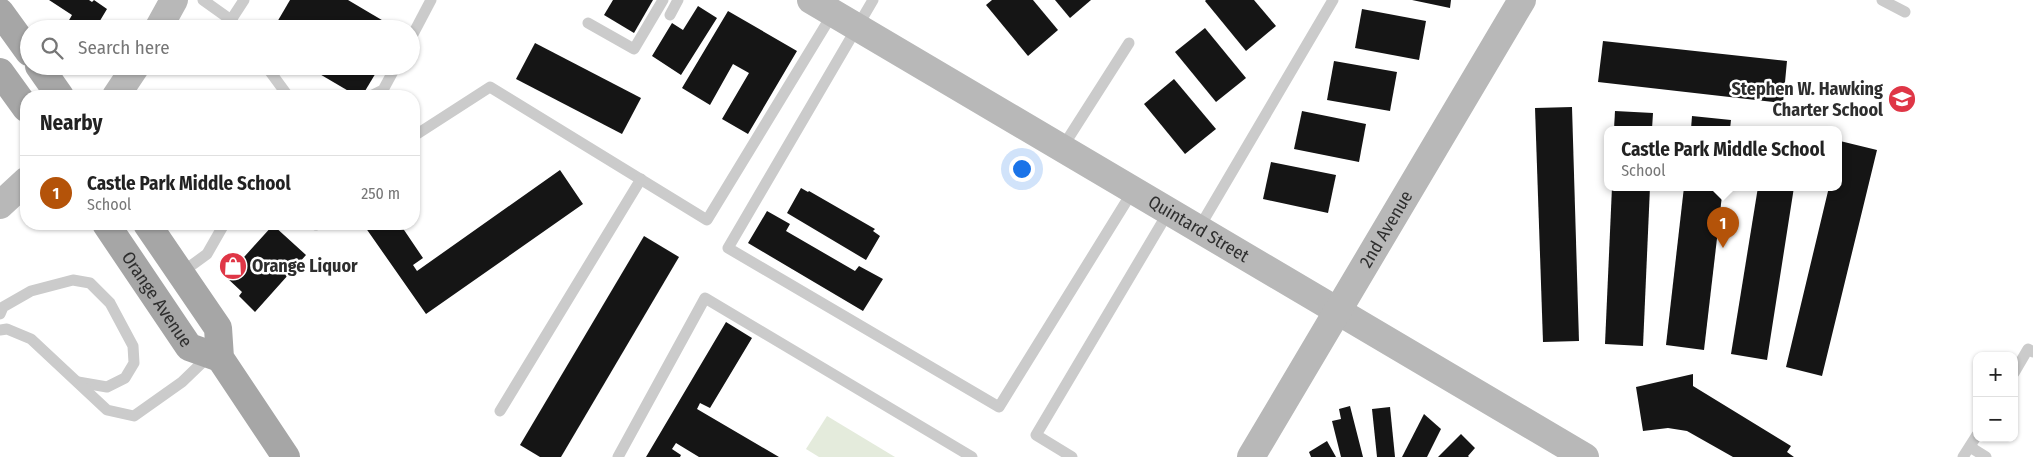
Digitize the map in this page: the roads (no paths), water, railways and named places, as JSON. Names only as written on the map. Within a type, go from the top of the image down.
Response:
[{"type":"main road","points":[[0,12],[20,40]]},
{"type":"main road","points":[[0,72],[20,100]]},
{"type":"main road","points":[[45,75],[56,90]]},
{"type":"main road","name":"Orange Avenue","points":[[110,230],[189,347],[215,357],[286,457]]},
{"type":"main road","name":"Orange Avenue","points":[[151,230],[218,328],[215,357]]},
{"type":"street","points":[[163,20],[174,0]]},
{"type":"street","name":"2nd Avenue","points":[[1250,457],[1522,0]]},
{"type":"street","name":"Quintard Street","points":[[822,6],[1585,457]]},
{"type":"street","points":[[123,90],[131,75]]},
{"type":"street","points":[[0,205],[20,187]]},
{"type":"lane","points":[[203,0],[229,20]]},
{"type":"lane","points":[[236,20],[244,0]]},
{"type":"lane","points":[[420,21],[431,0]]},
{"type":"lane","points":[[588,23],[634,49],[663,0]]},
{"type":"lane","points":[[670,15],[678,0]]},
{"type":"lane","points":[[873,0],[728,248],[999,407],[1134,189]]},
{"type":"lane","points":[[1199,228],[1334,0]]},
{"type":"lane","points":[[1882,0],[1905,12]]},
{"type":"lane","points":[[420,132],[490,87],[707,220],[822,6]]},
{"type":"lane","points":[[1062,148],[1129,43]]},
{"type":"lane","points":[[273,75],[284,90]]},
{"type":"lane","points":[[383,90],[391,75]]},
{"type":"lane","points":[[500,411],[641,179]]},
{"type":"lane","points":[[1072,457],[1036,435],[1169,211]]},
{"type":"lane","points":[[181,273],[207,254],[220,230]]},
{"type":"lane","points":[[0,314],[3,307],[31,291],[73,280],[90,282],[110,303],[133,346],[134,363],[125,378],[107,386],[78,382]]},
{"type":"lane","points":[[618,457],[705,298],[972,457]]},
{"type":"lane","points":[[0,330],[7,329],[31,339],[107,410],[134,416],[215,357]]},
{"type":"lane","points":[[2018,366],[2028,349],[2033,352]]},
{"type":"lane","points":[[1963,457],[1973,441]]},
{"type":"lane","points":[[1970,446],[1986,457]]},
{"type":"place","name":"Stephen W. Hawking Charter School","points":[[1902,99]]},
{"type":"place","name":"Castle Park Middle School","points":[[1723,248]]},
{"type":"place","name":"Orange Liquor","points":[[233,266]]}]
